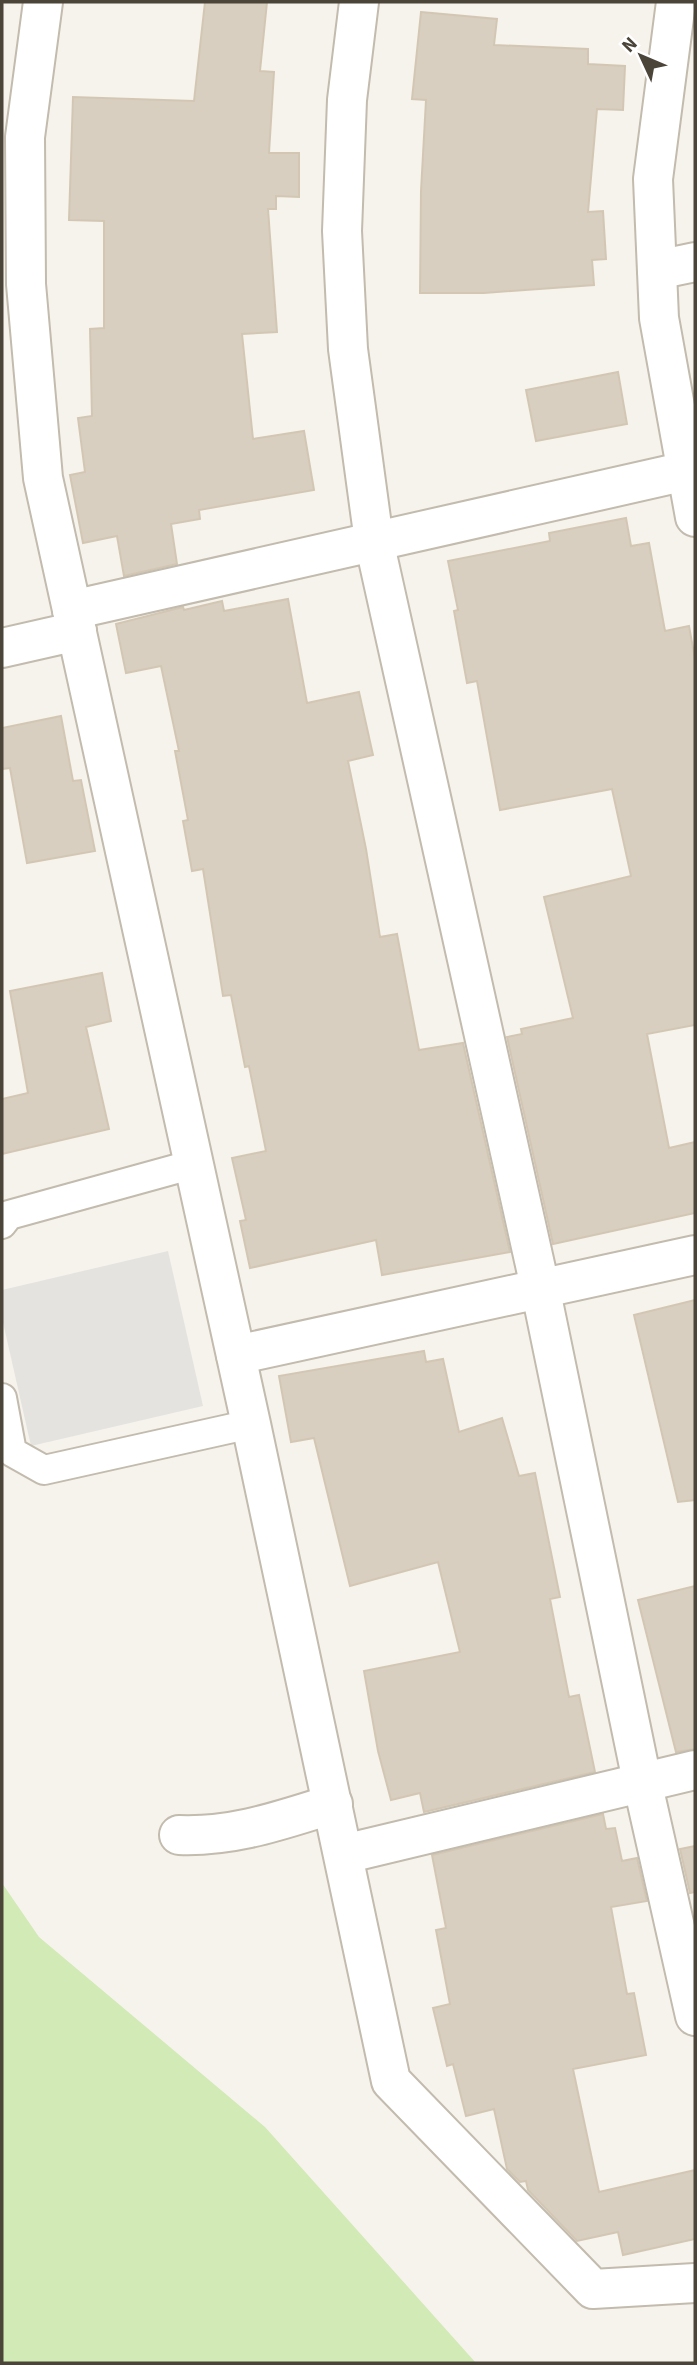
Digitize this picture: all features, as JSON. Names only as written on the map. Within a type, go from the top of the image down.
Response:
[{"type":"street","points":[[43,2],[25,137],[26,284],[43,478],[251,1424],[391,2081],[402,2096],[593,2289],[695,2283]]},
{"type":"street","points":[[359,2],[347,100],[342,231],[348,349],[374,541],[540,1287],[642,1781],[695,2015]]},
{"type":"street","points":[[665,4],[680,75],[653,179],[659,318],[690,471],[695,517]]},
{"type":"street","points":[[657,270],[695,262]]},
{"type":"street","points":[[2,648],[74,621],[374,541],[690,471]]},
{"type":"street","points":[[236,1355],[695,1255]]},
{"type":"street","points":[[344,1854],[695,1770]]},
{"type":"street","points":[[179,1835],[215,1836],[333,1804]]},
{"type":"lane","points":[[2,1224],[9,1214],[194,1164]]},
{"type":"lane","points":[[2,1398],[12,1452],[44,1470],[251,1424]]},
{"type":"green space","points":[[2,1883],[39,1937],[265,2127],[476,2363],[2,2363]]},
{"type":"shaded area","points":[[168,1251],[203,1406],[31,1446],[2,1318],[2,1290]]},
{"type":"building","points":[[205,2],[267,2],[260,71],[274,72],[269,153],[299,153],[299,197],[276,196],[276,209],[268,209],[277,332],[242,334],[253,439],[304,431],[314,490],[199,510],[200,519],[171,524],[177,564],[124,576],[117,536],[83,543],[70,475],[85,472],[78,418],[92,416],[90,329],[104,328],[104,221],[69,220],[73,97],[194,101]]},
{"type":"building","points":[[421,12],[497,19],[494,45],[588,49],[588,64],[625,66],[623,110],[597,109],[588,212],[603,211],[606,259],[592,260],[594,285],[484,293],[420,293],[421,191],[426,100],[412,99]]},
{"type":"building","points":[[618,372],[627,424],[536,441],[526,390]]},
{"type":"building","points":[[626,518],[631,546],[649,543],[665,631],[689,626],[695,659],[695,1025],[647,1034],[669,1148],[695,1142],[695,1213],[553,1244],[507,1037],[522,1034],[521,1029],[573,1018],[544,897],[631,876],[612,789],[500,810],[477,681],[467,683],[454,611],[458,610],[448,561],[550,541],[549,533]]},
{"type":"building","points":[[288,599],[307,703],[359,692],[373,755],[348,761],[380,937],[397,934],[419,1050],[463,1043],[510,1252],[382,1275],[376,1240],[250,1268],[240,1221],[246,1220],[232,1158],[266,1151],[249,1066],[245,1067],[231,995],[223,996],[203,869],[192,871],[183,821],[188,820],[175,751],[179,751],[161,666],[126,673],[116,624],[183,607],[184,610],[222,601],[224,611]]},
{"type":"building","points":[[61,716],[73,781],[81,780],[95,851],[27,863],[10,768],[2,769],[2,728]]},
{"type":"building","points":[[102,973],[111,1021],[86,1027],[109,1129],[2,1154],[2,1099],[28,1093],[10,991]]},
{"type":"building","points":[[695,1300],[695,1500],[678,1502],[634,1315]]},
{"type":"building","points":[[424,1351],[426,1362],[443,1359],[459,1432],[502,1418],[519,1476],[535,1473],[560,1597],[550,1599],[569,1697],[579,1695],[595,1772],[424,1812],[420,1793],[391,1800],[378,1751],[364,1671],[460,1652],[438,1562],[350,1586],[314,1438],[291,1442],[279,1376]]},
{"type":"building","points":[[695,1586],[695,1749],[676,1752],[638,1600]]},
{"type":"building","points":[[603,1814],[606,1829],[615,1828],[622,1861],[637,1858],[647,1901],[611,1907],[627,1994],[634,1993],[646,2055],[573,2069],[599,2192],[695,2170],[695,2239],[623,2255],[618,2232],[577,2241],[528,2190],[526,2181],[520,2182],[507,2169],[494,2109],[466,2116],[453,2064],[447,2066],[433,2008],[450,2004],[436,1930],[446,1928],[432,1855]]},
{"type":"building","points":[[695,1846],[695,1892],[690,1893],[680,1849]]}]
